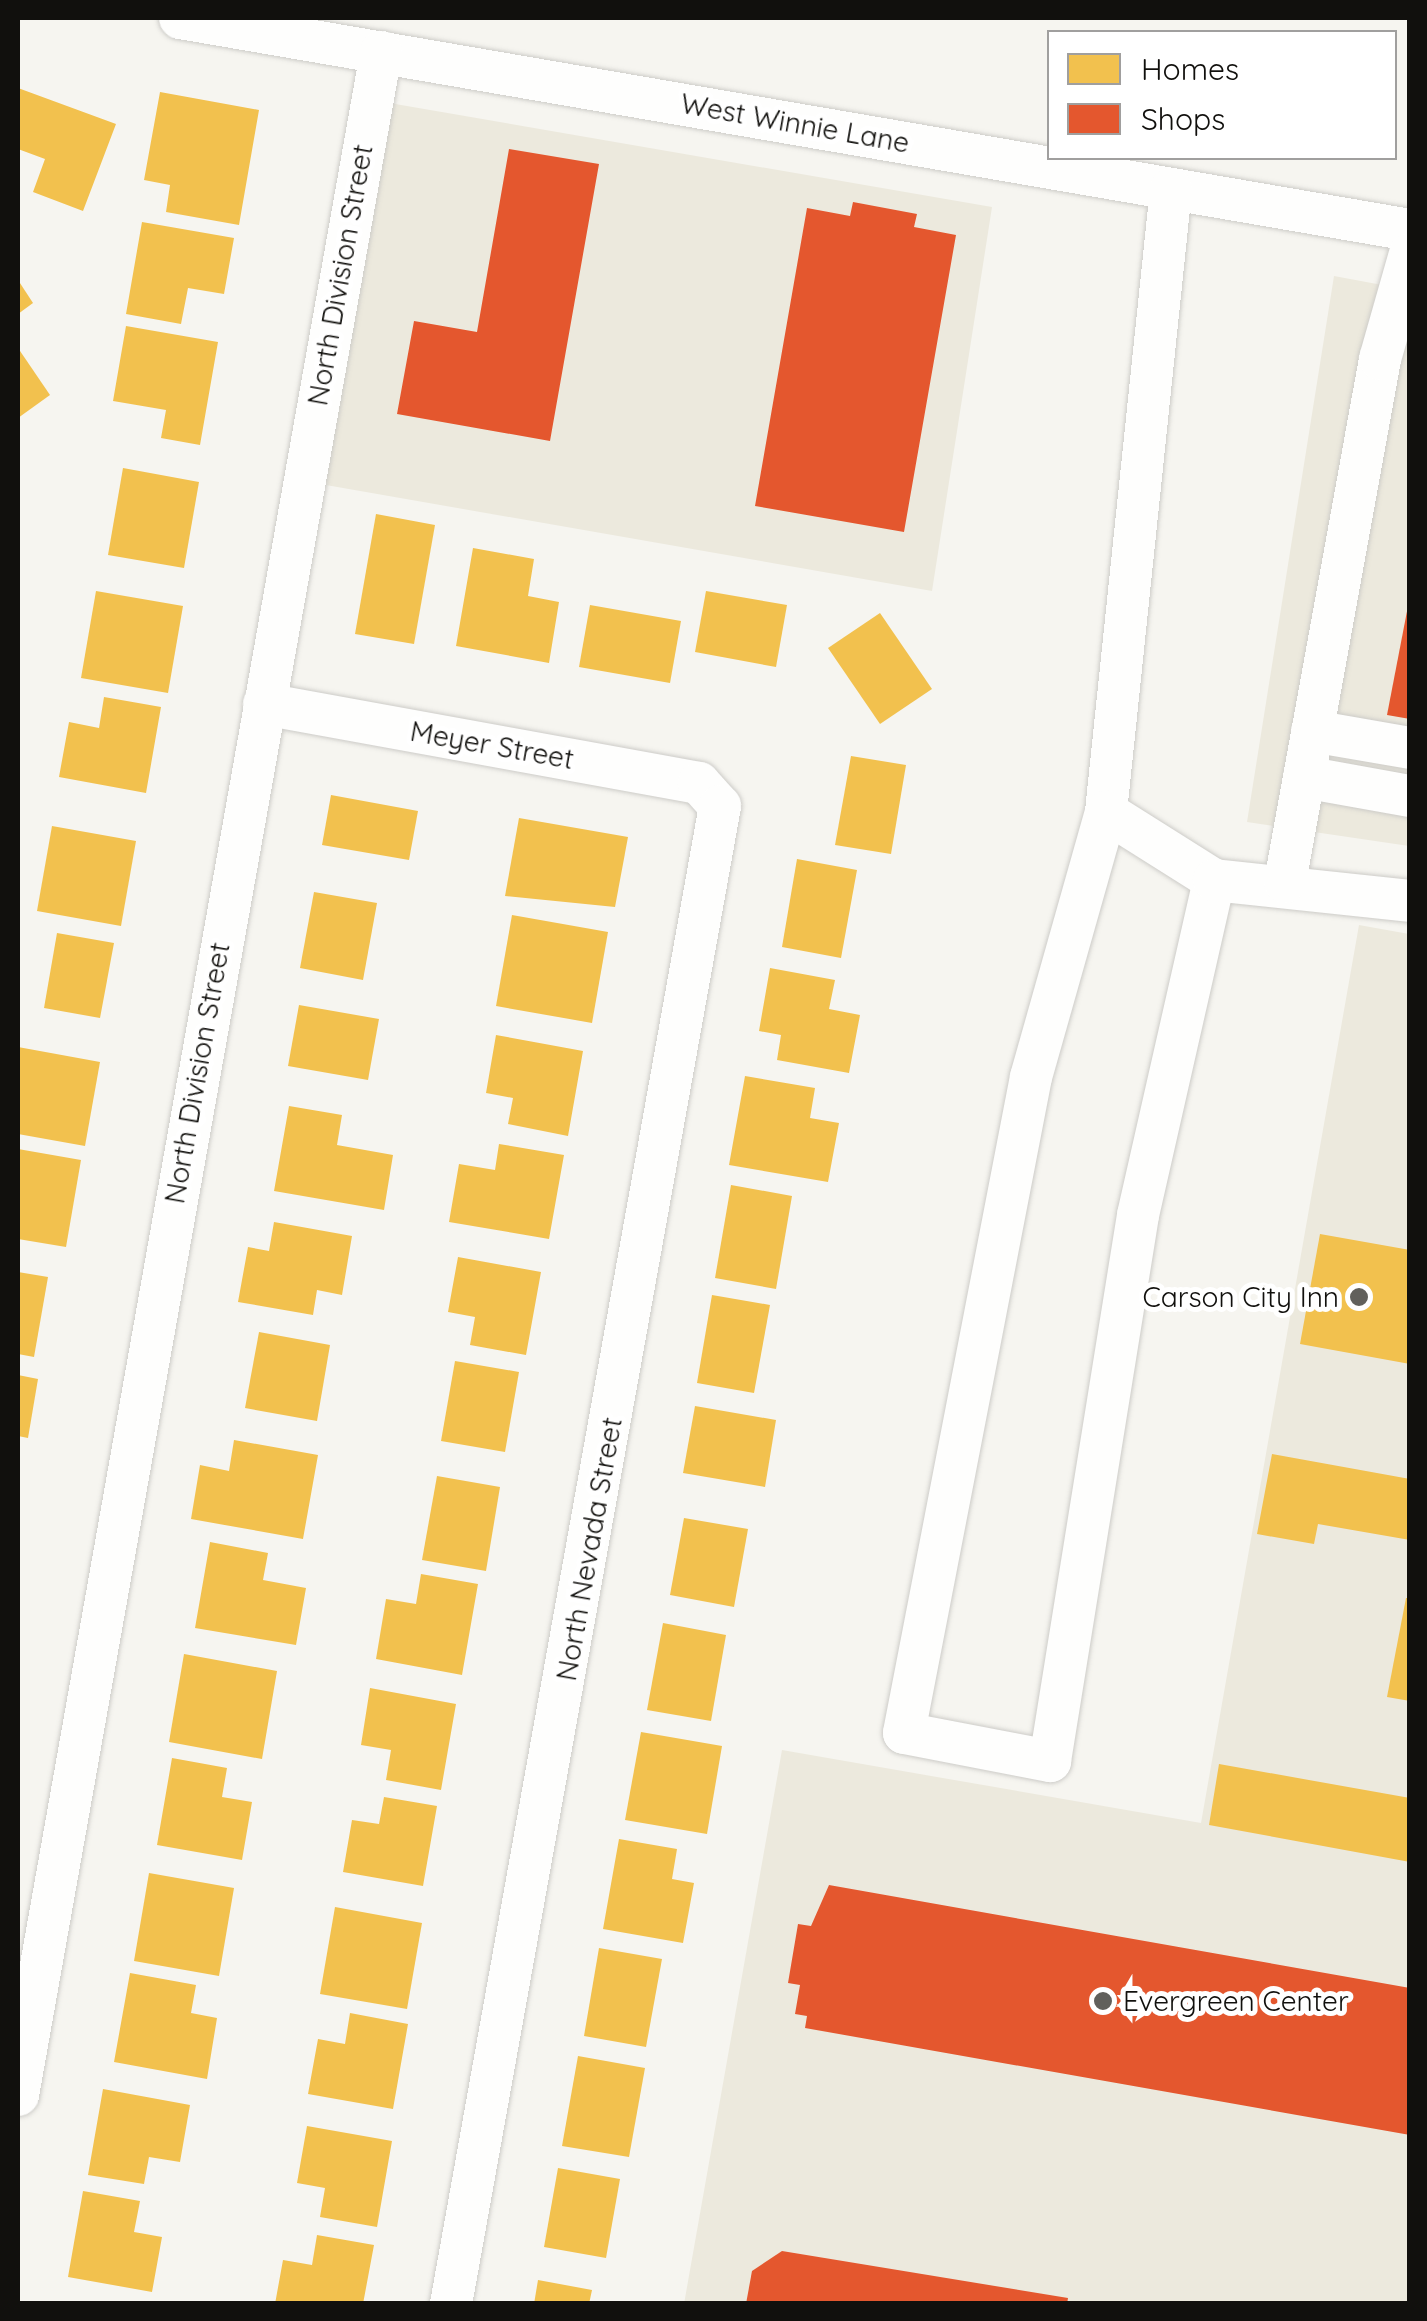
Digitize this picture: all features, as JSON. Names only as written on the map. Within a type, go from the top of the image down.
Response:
[{"type":"street","name":"West Winnie Lane","points":[[180,18],[1410,230]]},
{"type":"street","name":"North Division Street","points":[[18,2095],[381,52]]},
{"type":"street","points":[[1171,189],[1106,812],[1031,1077],[904,1734],[1050,1760],[1138,1215],[1214,880]]},
{"type":"street","points":[[1285,882],[1380,359],[1410,254]]},
{"type":"street","name":"Meyer Street","points":[[264,704],[700,782],[713,796]]},
{"type":"street","points":[[1312,731],[1410,748]]},
{"type":"street","points":[[1304,778],[1410,796]]},
{"type":"street","name":"North Nevada Street","points":[[451,2304],[712,873],[713,796]]},
{"type":"street","points":[[1106,812],[1214,880],[1285,882],[1410,901]]},
{"type":"shaded area","points":[[372,100],[992,207],[932,591],[303,481]]},
{"type":"shaded area","points":[[1334,276],[1409,290],[1409,846],[1247,822]]},
{"type":"shaded area","points":[[1359,925],[1409,934],[1409,2303],[684,2304],[782,1750],[1201,1823]]},
{"type":"building: Homes","points":[[18,88],[116,124],[83,211],[33,192],[45,159],[18,149]]},
{"type":"building: Homes","points":[[160,92],[259,110],[239,225],[166,212],[170,185],[144,180]]},
{"type":"building: Homes","points":[[142,222],[234,238],[224,294],[188,288],[181,324],[126,314]]},
{"type":"building: Homes","points":[[18,280],[33,303],[18,314]]},
{"type":"building: Homes","points":[[126,326],[218,342],[200,445],[161,438],[166,410],[113,401]]},
{"type":"building: Homes","points":[[18,348],[50,395],[18,418]]},
{"type":"building: Homes","points":[[123,468],[199,482],[184,568],[108,555]]},
{"type":"building: Homes","points":[[376,514],[435,525],[414,644],[355,634]]},
{"type":"building: Homes","points":[[473,548],[534,559],[528,596],[559,602],[549,663],[456,646]]},
{"type":"building: Homes","points":[[96,591],[183,606],[168,693],[81,678]]},
{"type":"building: Homes","points":[[706,591],[787,605],[776,667],[695,652]]},
{"type":"building: Homes","points":[[590,605],[681,621],[670,683],[579,667]]},
{"type":"building: Homes","points":[[880,613],[932,689],[880,724],[828,648]]},
{"type":"building: Homes","points":[[104,697],[161,707],[146,793],[59,777],[69,722],[99,728]]},
{"type":"building: Homes","points":[[851,756],[906,765],[891,854],[835,845]]},
{"type":"building: Homes","points":[[331,795],[418,811],[409,860],[322,845]]},
{"type":"building: Homes","points":[[519,818],[628,837],[615,907],[505,896]]},
{"type":"building: Homes","points":[[52,826],[136,841],[121,926],[37,911]]},
{"type":"building: Homes","points":[[797,859],[857,870],[841,958],[782,947]]},
{"type":"building: Homes","points":[[314,892],[377,903],[363,980],[300,968]]},
{"type":"building: Homes","points":[[512,915],[608,932],[592,1023],[496,1006]]},
{"type":"building: Homes","points":[[57,933],[114,943],[100,1018],[44,1008]]},
{"type":"building: Homes","points":[[770,968],[835,980],[829,1009],[860,1015],[849,1073],[777,1060],[781,1035],[759,1031]]},
{"type":"building: Homes","points":[[299,1005],[379,1019],[368,1080],[288,1066]]},
{"type":"building: Homes","points":[[496,1035],[583,1051],[568,1136],[508,1124],[513,1098],[486,1093]]},
{"type":"building: Homes","points":[[18,1047],[100,1062],[85,1146],[18,1134]]},
{"type":"building: Homes","points":[[745,1076],[815,1088],[810,1118],[839,1123],[828,1182],[729,1165]]},
{"type":"building: Homes","points":[[289,1106],[342,1115],[337,1145],[393,1155],[384,1210],[274,1191]]},
{"type":"building: Homes","points":[[499,1144],[564,1155],[549,1239],[449,1222],[459,1164],[495,1170]]},
{"type":"building: Homes","points":[[18,1149],[81,1160],[66,1247],[18,1239]]},
{"type":"building: Homes","points":[[731,1185],[792,1196],[776,1289],[715,1278]]},
{"type":"building: Homes","points":[[274,1222],[352,1236],[342,1295],[317,1290],[313,1315],[238,1302],[248,1247],[269,1251]]},
{"type":"building: Homes","name":"Carson City Inn","points":[[1320,1234],[1410,1250],[1410,1364],[1300,1344]]},
{"type":"building: Homes","points":[[458,1257],[541,1272],[526,1355],[470,1345],[475,1317],[448,1312]]},
{"type":"building: Homes","points":[[18,1272],[48,1277],[34,1357],[18,1354]]},
{"type":"building: Homes","points":[[712,1295],[770,1305],[754,1393],[697,1383]]},
{"type":"building: Homes","points":[[259,1332],[330,1345],[317,1421],[245,1408]]},
{"type":"building: Homes","points":[[455,1361],[519,1372],[505,1452],[441,1441]]},
{"type":"building: Homes","points":[[18,1375],[38,1379],[28,1438],[18,1436]]},
{"type":"building: Homes","points":[[695,1406],[776,1420],[765,1487],[683,1473]]},
{"type":"building: Homes","points":[[234,1440],[318,1455],[303,1539],[191,1519],[200,1465],[229,1471]]},
{"type":"building: Homes","points":[[1272,1454],[1410,1479],[1410,1540],[1318,1524],[1314,1544],[1257,1534]]},
{"type":"building: Homes","points":[[437,1476],[500,1487],[486,1571],[422,1560]]},
{"type":"building: Homes","points":[[684,1518],[748,1529],[734,1607],[670,1595]]},
{"type":"building: Homes","points":[[210,1542],[268,1553],[263,1580],[306,1588],[296,1645],[195,1628]]},
{"type":"building: Homes","points":[[421,1574],[478,1584],[462,1675],[376,1659],[386,1599],[416,1604]]},
{"type":"building: Homes","points":[[1406,1598],[1410,1598],[1410,1701],[1387,1697]]},
{"type":"building: Homes","points":[[663,1623],[726,1635],[711,1721],[647,1710]]},
{"type":"building: Homes","points":[[184,1654],[277,1671],[262,1759],[169,1742]]},
{"type":"building: Homes","points":[[370,1688],[456,1704],[441,1790],[386,1780],[391,1750],[361,1745]]},
{"type":"building: Homes","points":[[641,1732],[722,1746],[707,1834],[625,1820]]},
{"type":"building: Homes","points":[[172,1758],[227,1768],[222,1797],[252,1802],[242,1860],[157,1845]]},
{"type":"building: Homes","points":[[1219,1764],[1410,1798],[1410,1862],[1209,1825]]},
{"type":"building: Homes","points":[[384,1797],[437,1806],[423,1886],[343,1872],[352,1820],[379,1824]]},
{"type":"building: Homes","points":[[619,1839],[677,1849],[672,1879],[694,1883],[683,1943],[603,1929]]},
{"type":"building: Homes","points":[[149,1873],[234,1888],[219,1976],[134,1961]]},
{"type":"building: Homes","points":[[335,1907],[422,1923],[407,2009],[320,1994]]},
{"type":"building: Homes","points":[[599,1948],[662,1959],[646,2047],[584,2036]]},
{"type":"building: Homes","points":[[130,1973],[196,1985],[191,2013],[217,2018],[207,2079],[114,2062]]},
{"type":"building: Homes","points":[[350,2013],[408,2024],[393,2109],[308,2094],[318,2039],[345,2044]]},
{"type":"building: Homes","points":[[578,2056],[645,2068],[629,2157],[562,2146]]},
{"type":"building: Homes","points":[[103,2089],[190,2105],[180,2162],[149,2157],[144,2184],[88,2175]]},
{"type":"building: Homes","points":[[307,2126],[392,2141],[377,2227],[320,2217],[325,2188],[297,2183]]},
{"type":"building: Homes","points":[[558,2168],[620,2179],[606,2258],[544,2247]]},
{"type":"building: Homes","points":[[83,2191],[140,2201],[134,2232],[162,2237],[152,2292],[68,2277]]},
{"type":"building: Homes","points":[[317,2235],[374,2245],[363,2304],[275,2304],[283,2260],[312,2265]]},
{"type":"building: Homes","points":[[538,2280],[592,2290],[589,2304],[534,2304]]},
{"type":"building: Shops","points":[[509,149],[599,164],[550,441],[397,414],[414,321],[477,332]]},
{"type":"building: Shops","points":[[853,202],[917,214],[914,227],[956,235],[904,532],[755,506],[807,208],[850,216]]},
{"type":"building: Shops","points":[[1410,606],[1410,719],[1387,715]]},
{"type":"building: Shops","name":"Evergreen Center","points":[[829,1885],[1410,1988],[1410,2135],[805,2028],[807,2016],[795,2014],[800,1985],[788,1983],[798,1924],[811,1926]]},
{"type":"building: Shops","points":[[782,2251],[1068,2298],[1067,2304],[746,2304],[752,2271]]},
{"type":"place","name":"Carson City Inn","points":[[1359,1297]]},
{"type":"place","name":"Evergreen Center","points":[[1103,2001]]}]
